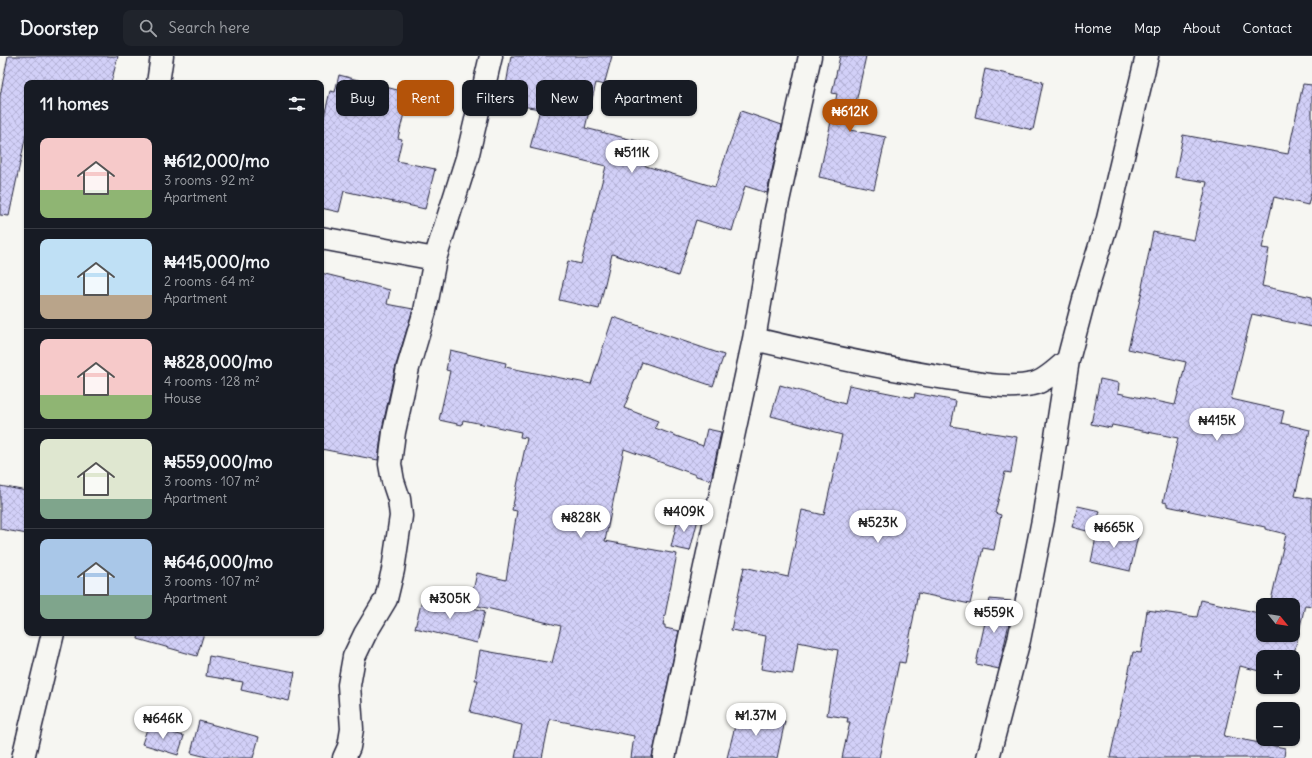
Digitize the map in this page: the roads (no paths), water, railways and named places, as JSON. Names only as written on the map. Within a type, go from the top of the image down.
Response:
[{"type":"street","points":[[158,80],[162,56]]},
{"type":"street","points":[[344,758],[349,747],[352,729],[349,685],[354,658],[365,634],[386,599],[393,570],[401,516],[399,499],[393,481],[390,464],[394,432],[408,368],[425,311],[436,259],[467,158],[492,56]]},
{"type":"street","points":[[664,758],[754,339],[776,210],[810,56]]},
{"type":"street","points":[[988,758],[1020,640],[1044,520],[1068,360],[1087,288],[1107,223],[1147,56]]},
{"type":"street","points":[[324,239],[436,259]]},
{"type":"street","points":[[754,339],[863,364],[996,384],[1020,385],[1035,383],[1052,373],[1068,360]]},
{"type":"street","points":[[23,758],[52,636]]}]
